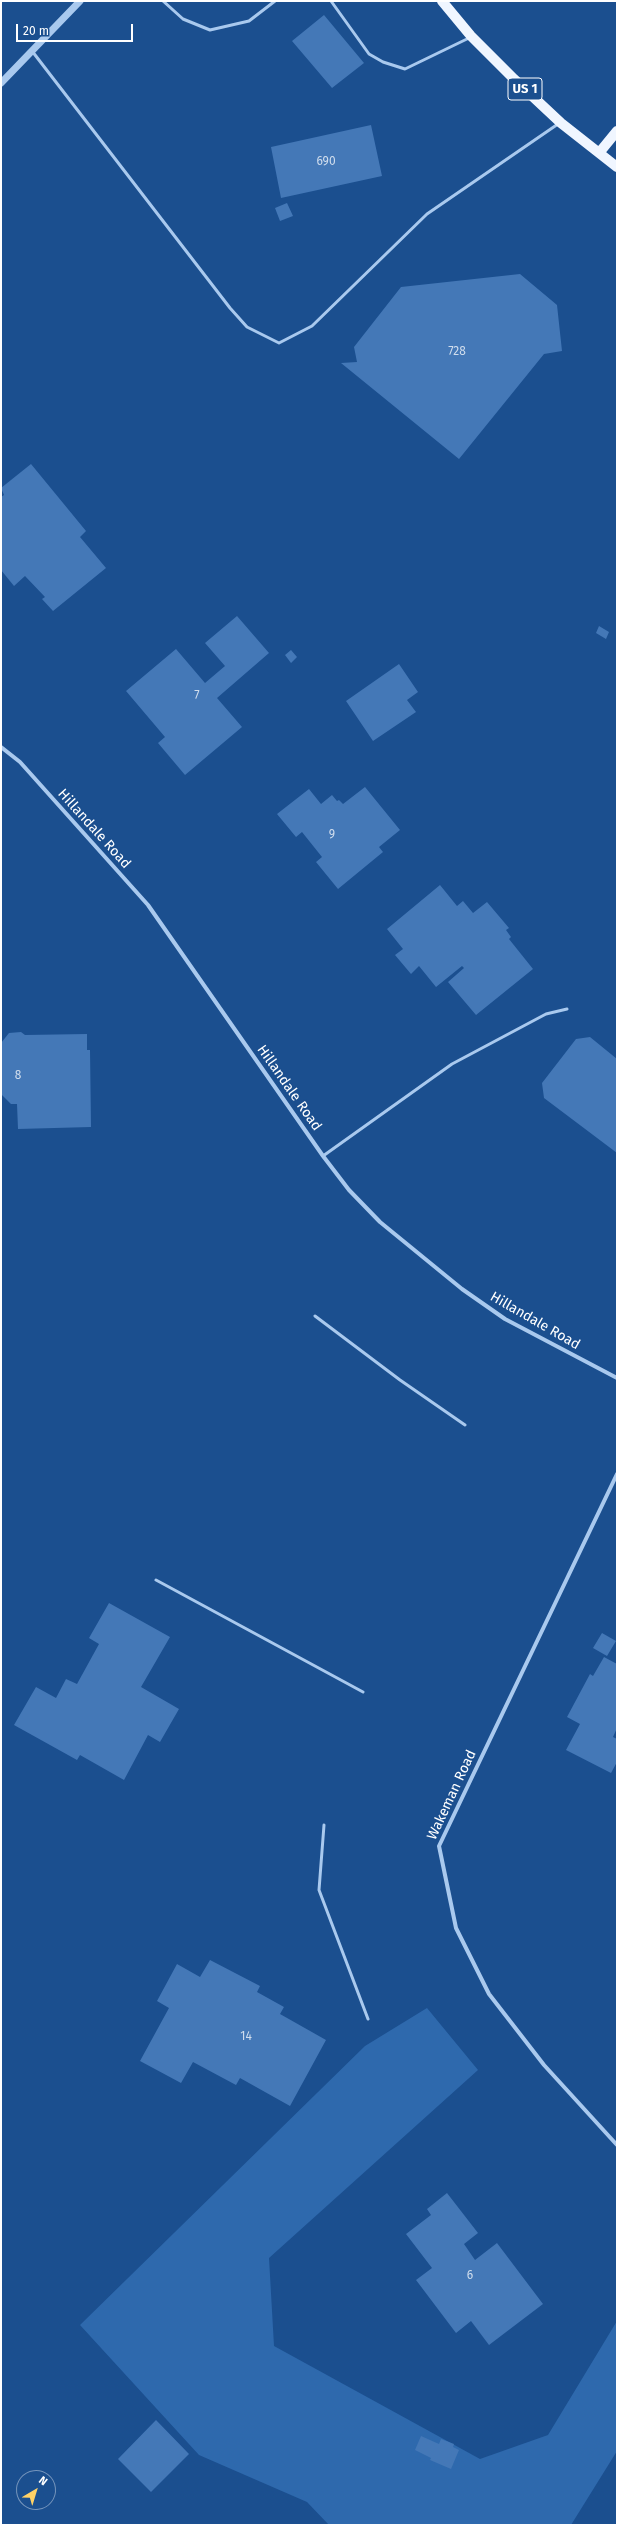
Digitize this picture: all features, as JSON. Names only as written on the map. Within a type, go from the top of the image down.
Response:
[{"type":"main road","name":"US 1","points":[[442,1],[471,36],[561,123],[617,167]]},
{"type":"main road","points":[[598,153],[617,131]]},
{"type":"street","points":[[1,83],[80,1]]},
{"type":"street","name":"Hillandale Road","points":[[1,746],[20,762],[148,905],[323,1156],[349,1190],[380,1222],[462,1289],[505,1319],[617,1378]]},
{"type":"street","name":"Wakeman Road","points":[[617,1474],[439,1846],[456,1928],[490,1994],[544,2065],[617,2146]]},
{"type":"lane","points":[[163,1],[183,19],[210,30],[249,21],[274,1]]},
{"type":"lane","points":[[331,1],[369,54],[383,62],[405,69],[471,36]]},
{"type":"lane","points":[[32,51],[230,308],[247,327],[279,343],[312,326],[427,214],[561,123]]},
{"type":"lane","points":[[323,1156],[452,1064],[546,1014],[566,1009]]},
{"type":"lane","points":[[315,1316],[400,1380],[465,1425]]},
{"type":"lane","points":[[156,1580],[363,1692]]},
{"type":"lane","points":[[324,1825],[319,1890],[368,2020]]},
{"type":"shaded area","points":[[427,2008],[478,2070],[269,2258],[274,2346],[480,2459],[548,2435],[617,2321],[617,2451],[571,2525],[329,2525],[307,2502],[199,2455],[80,2325],[365,2046]]},
{"type":"building","points":[[324,15],[364,63],[332,88],[292,41]]},
{"type":"building","points":[[371,125],[382,176],[281,198],[271,147]]},
{"type":"building","points":[[287,203],[293,216],[280,221],[275,208]]},
{"type":"building","points":[[520,274],[557,305],[562,351],[544,354],[459,459],[341,363],[357,362],[354,347],[401,287]]},
{"type":"building","points":[[31,464],[86,531],[80,537],[106,568],[53,611],[42,599],[45,597],[25,576],[14,586],[1,570],[1,497],[4,495],[1,488]]},
{"type":"building","points":[[237,616],[269,653],[217,698],[242,727],[185,775],[158,743],[165,737],[126,691],[176,649],[205,683],[225,666],[205,643]]},
{"type":"building","points":[[599,626],[609,632],[606,639],[596,633]]},
{"type":"building","points":[[291,650],[297,657],[291,663],[285,655]]},
{"type":"building","points":[[399,664],[418,692],[407,700],[416,712],[373,741],[346,701]]},
{"type":"building","points":[[365,787],[400,830],[379,847],[383,852],[338,889],[316,862],[322,857],[302,832],[296,837],[277,814],[309,789],[321,804],[332,795],[337,801],[339,800],[343,804]]},
{"type":"building","points":[[440,885],[457,906],[463,901],[473,913],[487,902],[509,928],[506,930],[511,937],[509,939],[533,969],[476,1015],[448,982],[464,968],[462,966],[436,987],[419,966],[411,974],[395,955],[403,949],[387,929]]},
{"type":"building","points":[[21,1032],[25,1035],[87,1034],[87,1050],[90,1050],[91,1127],[18,1129],[17,1104],[11,1104],[1,1094],[1,1043],[9,1033]]},
{"type":"building","points":[[590,1037],[617,1059],[617,1153],[544,1098],[542,1083],[576,1039]]},
{"type":"building","points":[[109,1603],[170,1637],[141,1687],[179,1709],[160,1742],[148,1735],[124,1780],[80,1755],[77,1760],[14,1725],[36,1687],[56,1698],[66,1679],[77,1684],[99,1644],[89,1638]]},
{"type":"building","points":[[602,1633],[616,1641],[607,1656],[593,1648]]},
{"type":"building","points":[[604,1657],[617,1664],[617,1728],[613,1737],[617,1739],[617,1762],[611,1773],[566,1750],[580,1724],[567,1717],[590,1674],[593,1676]]},
{"type":"building","points":[[210,1960],[260,1986],[257,1992],[284,2007],[280,2014],[326,2040],[290,2106],[240,2078],[236,2085],[193,2062],[181,2083],[140,2061],[169,2008],[157,2001],[177,1964],[200,1977]]},
{"type":"building","points":[[447,2193],[478,2233],[464,2244],[475,2260],[497,2243],[543,2304],[489,2345],[471,2321],[456,2333],[416,2280],[432,2268],[406,2234],[431,2215],[427,2209]]},
{"type":"building","points":[[156,2420],[189,2454],[151,2492],[118,2459]]},
{"type":"building","points":[[421,2436],[439,2444],[441,2439],[454,2444],[453,2447],[459,2450],[451,2469],[430,2460],[431,2458],[415,2450]]}]
